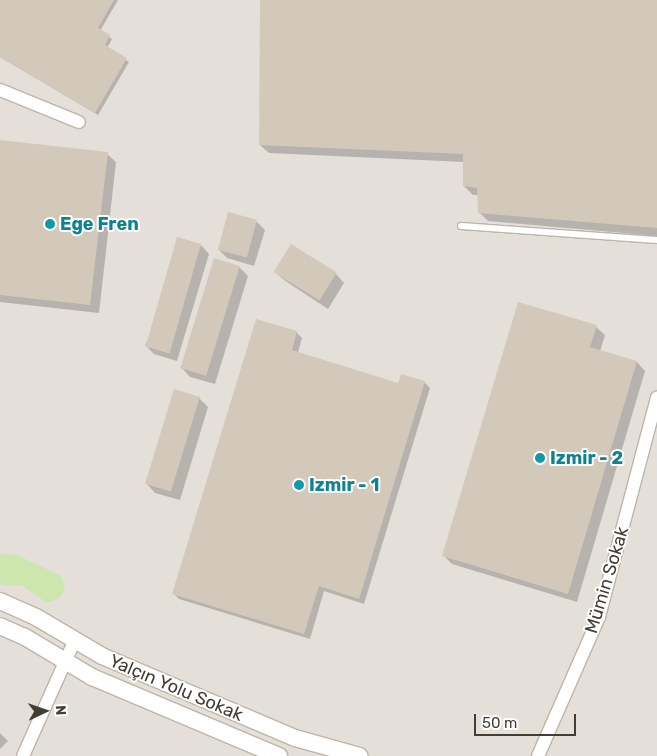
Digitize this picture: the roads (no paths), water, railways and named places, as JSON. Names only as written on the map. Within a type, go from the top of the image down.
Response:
[{"type":"street","points":[[0,90],[78,122]]},
{"type":"street","name":"Mümin Sokak","points":[[538,756],[599,617],[657,398]]},
{"type":"street","name":"Yalçın Yolu Sokak","points":[[0,601],[36,617],[102,656],[295,738],[360,756]]},
{"type":"street","name":"Yalçın Yolu Sokak","points":[[0,626],[25,637],[92,676],[279,756]]},
{"type":"street","points":[[23,756],[75,640]]},
{"type":"lane","points":[[461,226],[657,240]]},
{"type":"place","name":"Ege Fren","points":[[50,224]]},
{"type":"place","name":"Izmir - 2","points":[[540,458]]},
{"type":"place","name":"Izmir - 1","points":[[299,485]]}]
